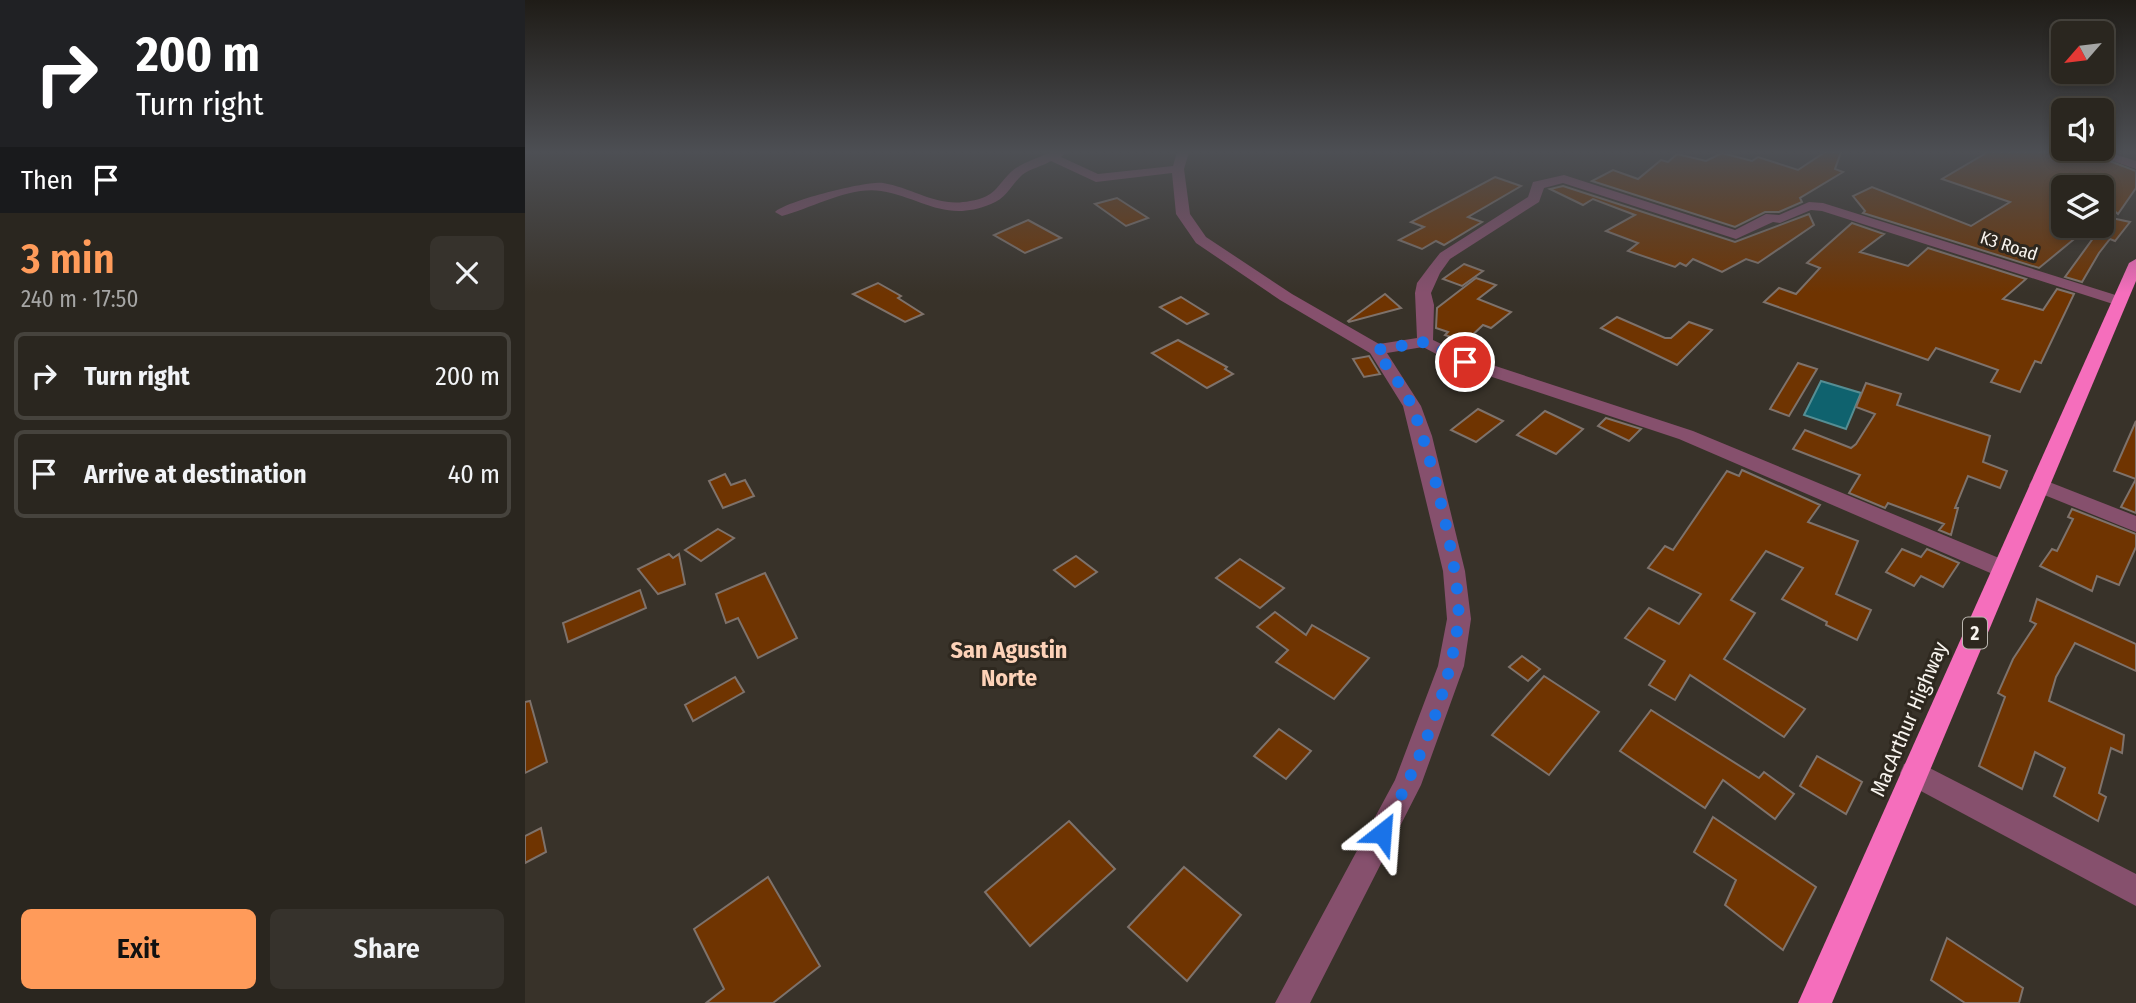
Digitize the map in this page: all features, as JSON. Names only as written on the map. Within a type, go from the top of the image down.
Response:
[{"type":"highway","name":"MacArthur Highway","points":[[1815,1003],[2136,263]]},
{"type":"street","points":[[782,212],[823,199]]},
{"type":"street","points":[[916,199],[953,208],[991,199]]},
{"type":"street","points":[[1182,199],[1183,214],[1201,240],[1286,297],[1376,350],[1412,406],[1422,436],[1454,571],[1458,619],[1451,666],[1407,785],[1291,1003]]},
{"type":"street","name":"K3 Road","points":[[1425,342],[1425,283],[1445,256],[1534,199]]},
{"type":"street","name":"K3 Road","points":[[1626,199],[1732,235],[1771,217],[1780,219],[1809,206],[1823,207],[2119,301]]},
{"type":"street","points":[[1376,350],[1425,342],[1465,362],[1686,435],[2003,569]]},
{"type":"street","points":[[2039,485],[2136,524]]},
{"type":"street","points":[[1914,774],[2136,891]]},
{"type":"water","points":[[1821,381],[1861,393],[1846,429],[1804,415]]},
{"type":"building","points":[[1118,199],[1148,218],[1126,226],[1095,204]]},
{"type":"building","points":[[1454,199],[1499,199],[1468,217],[1482,222],[1444,245],[1436,241],[1422,249],[1399,240],[1424,227],[1411,222]]},
{"type":"building","points":[[1570,199],[1602,199],[1735,242],[1809,214],[1814,225],[1758,263],[1746,259],[1722,272],[1693,259],[1686,266],[1680,263],[1675,267],[1628,251],[1638,243],[1606,231],[1635,215],[1593,199],[1583,205]]},
{"type":"building","points":[[1647,199],[1800,199],[1802,202],[1779,212],[1765,212],[1735,227]]},
{"type":"building","points":[[1855,199],[1902,199],[1971,226],[2010,202],[2001,199],[2051,199],[2051,238],[2075,238],[2039,268],[1863,213],[1865,211]]},
{"type":"building","points":[[2114,199],[2129,199],[2118,214],[2114,211]]},
{"type":"building","points":[[2114,219],[2130,222],[2115,241],[2110,239],[2082,282],[2065,277],[2093,238],[2114,238]]},
{"type":"building","points":[[1028,220],[1061,238],[1025,253],[994,235]]},
{"type":"building","points":[[1852,223],[1884,234],[1860,252],[1908,266],[1928,248],[2026,279],[2003,299],[2043,310],[2057,289],[2074,294],[2041,363],[2035,361],[2020,392],[1991,382],[1998,370],[1936,348],[1928,360],[1764,302],[1779,288],[1796,294],[1820,268],[1807,263]]},
{"type":"building","points":[[1464,264],[1483,271],[1462,286],[1443,279]]},
{"type":"building","points":[[1476,278],[1496,285],[1478,299],[1511,312],[1491,328],[1483,325],[1465,342],[1445,335],[1448,332],[1436,328],[1437,308]]},
{"type":"building","points":[[878,283],[901,296],[898,298],[923,314],[905,322],[853,294]]},
{"type":"building","points":[[1385,294],[1401,308],[1348,321]]},
{"type":"building","points":[[1181,297],[1208,314],[1187,324],[1160,307]]},
{"type":"building","points":[[1617,317],[1665,338],[1671,338],[1689,322],[1712,330],[1677,365],[1601,328]]},
{"type":"building","points":[[1178,340],[1227,367],[1225,369],[1233,374],[1207,388],[1152,353]]},
{"type":"building","points":[[1369,356],[1380,374],[1364,377],[1353,359]]},
{"type":"building","points":[[1798,363],[1817,369],[1789,416],[1770,409]]},
{"type":"building","points":[[1866,383],[1901,394],[1897,405],[1990,436],[1983,462],[2007,471],[2000,488],[1968,476],[1955,508],[1958,508],[1951,535],[1939,530],[1944,524],[1888,503],[1885,508],[1849,493],[1860,475],[1793,449],[1805,430],[1851,448],[1856,444],[1875,414],[1856,407]]},
{"type":"building","points":[[1478,409],[1503,421],[1476,442],[1451,430]]},
{"type":"building","points":[[1545,411],[1583,429],[1556,454],[1517,435]]},
{"type":"building","points":[[1606,418],[1641,429],[1629,441],[1598,426]]},
{"type":"building","points":[[2136,421],[2136,479],[2114,471]]},
{"type":"building","points":[[1742,470],[1820,505],[1808,522],[1858,541],[1836,594],[1871,610],[1857,640],[1826,625],[1827,622],[1782,599],[1803,568],[1766,551],[1731,600],[1755,613],[1724,659],[1805,709],[1784,737],[1690,675],[1675,700],[1649,685],[1665,661],[1625,638],[1649,608],[1679,624],[1701,594],[1648,568],[1665,546],[1673,550],[1727,471],[1739,476]]},
{"type":"building","points":[[725,474],[731,485],[745,480],[754,496],[723,508],[709,481]]},
{"type":"building","points":[[2136,479],[2136,513],[2121,507]]},
{"type":"building","points":[[2072,509],[2136,534],[2136,547],[2119,585],[2097,576],[2092,591],[2040,566],[2052,549],[2057,551],[2073,519],[2068,517]]},
{"type":"building","points":[[718,529],[734,538],[701,561],[685,550]]},
{"type":"building","points":[[1902,549],[1921,557],[1927,549],[1959,563],[1943,587],[1921,576],[1914,586],[1886,572]]},
{"type":"building","points":[[669,554],[673,558],[679,554],[685,584],[658,594],[638,569]]},
{"type":"building","points":[[1076,556],[1097,572],[1075,587],[1054,570]]},
{"type":"building","points":[[1240,559],[1284,588],[1260,608],[1216,578]]},
{"type":"building","points":[[765,573],[797,638],[758,658],[738,618],[726,623],[716,594]]},
{"type":"building","points":[[640,590],[646,608],[568,642],[563,623]]},
{"type":"building","points":[[2037,599],[2136,644],[2136,671],[2075,643],[2056,677],[2049,701],[2124,735],[2122,753],[2111,748],[2099,793],[2106,797],[2098,821],[2054,796],[2065,768],[2035,752],[2022,789],[1979,766],[2005,697],[1998,693],[2013,659],[2036,624],[2030,621]]},
{"type":"building","points":[[1275,612],[1306,635],[1312,625],[1369,658],[1334,699],[1276,662],[1288,650],[1257,627]]},
{"type":"building","points":[[1522,656],[1540,669],[1528,681],[1509,667]]},
{"type":"building","points":[[1544,676],[1599,712],[1549,775],[1492,735]]},
{"type":"building","points":[[735,677],[744,692],[693,721],[685,705]]},
{"type":"building","points":[[530,701],[547,762],[525,773],[525,702]]},
{"type":"building","points":[[1651,710],[1759,778],[1764,772],[1794,794],[1775,819],[1723,780],[1705,808],[1620,751]]},
{"type":"building","points":[[1279,729],[1311,751],[1286,779],[1254,756]]},
{"type":"building","points":[[1817,756],[1862,782],[1846,814],[1800,786]]},
{"type":"building","points":[[1713,817],[1816,887],[1783,950],[1725,905],[1736,880],[1694,852]]},
{"type":"building","points":[[1069,821],[1115,869],[1030,946],[985,892]]},
{"type":"building","points":[[541,828],[546,852],[525,863],[525,836]]},
{"type":"building","points":[[1184,867],[1241,915],[1187,981],[1128,927]]},
{"type":"building","points":[[768,877],[820,966],[773,1003],[706,1003],[724,989],[694,929]]},
{"type":"building","points":[[1947,938],[2023,988],[2019,1003],[1965,1003],[1931,980]]},
{"type":"district","name":"San Agustin Norte","points":[[1009,664]]},
{"type":"route","points":[[1382,833],[1407,785],[1451,666],[1458,619],[1454,571],[1422,436],[1412,406],[1376,350],[1425,342],[1465,362]]}]
